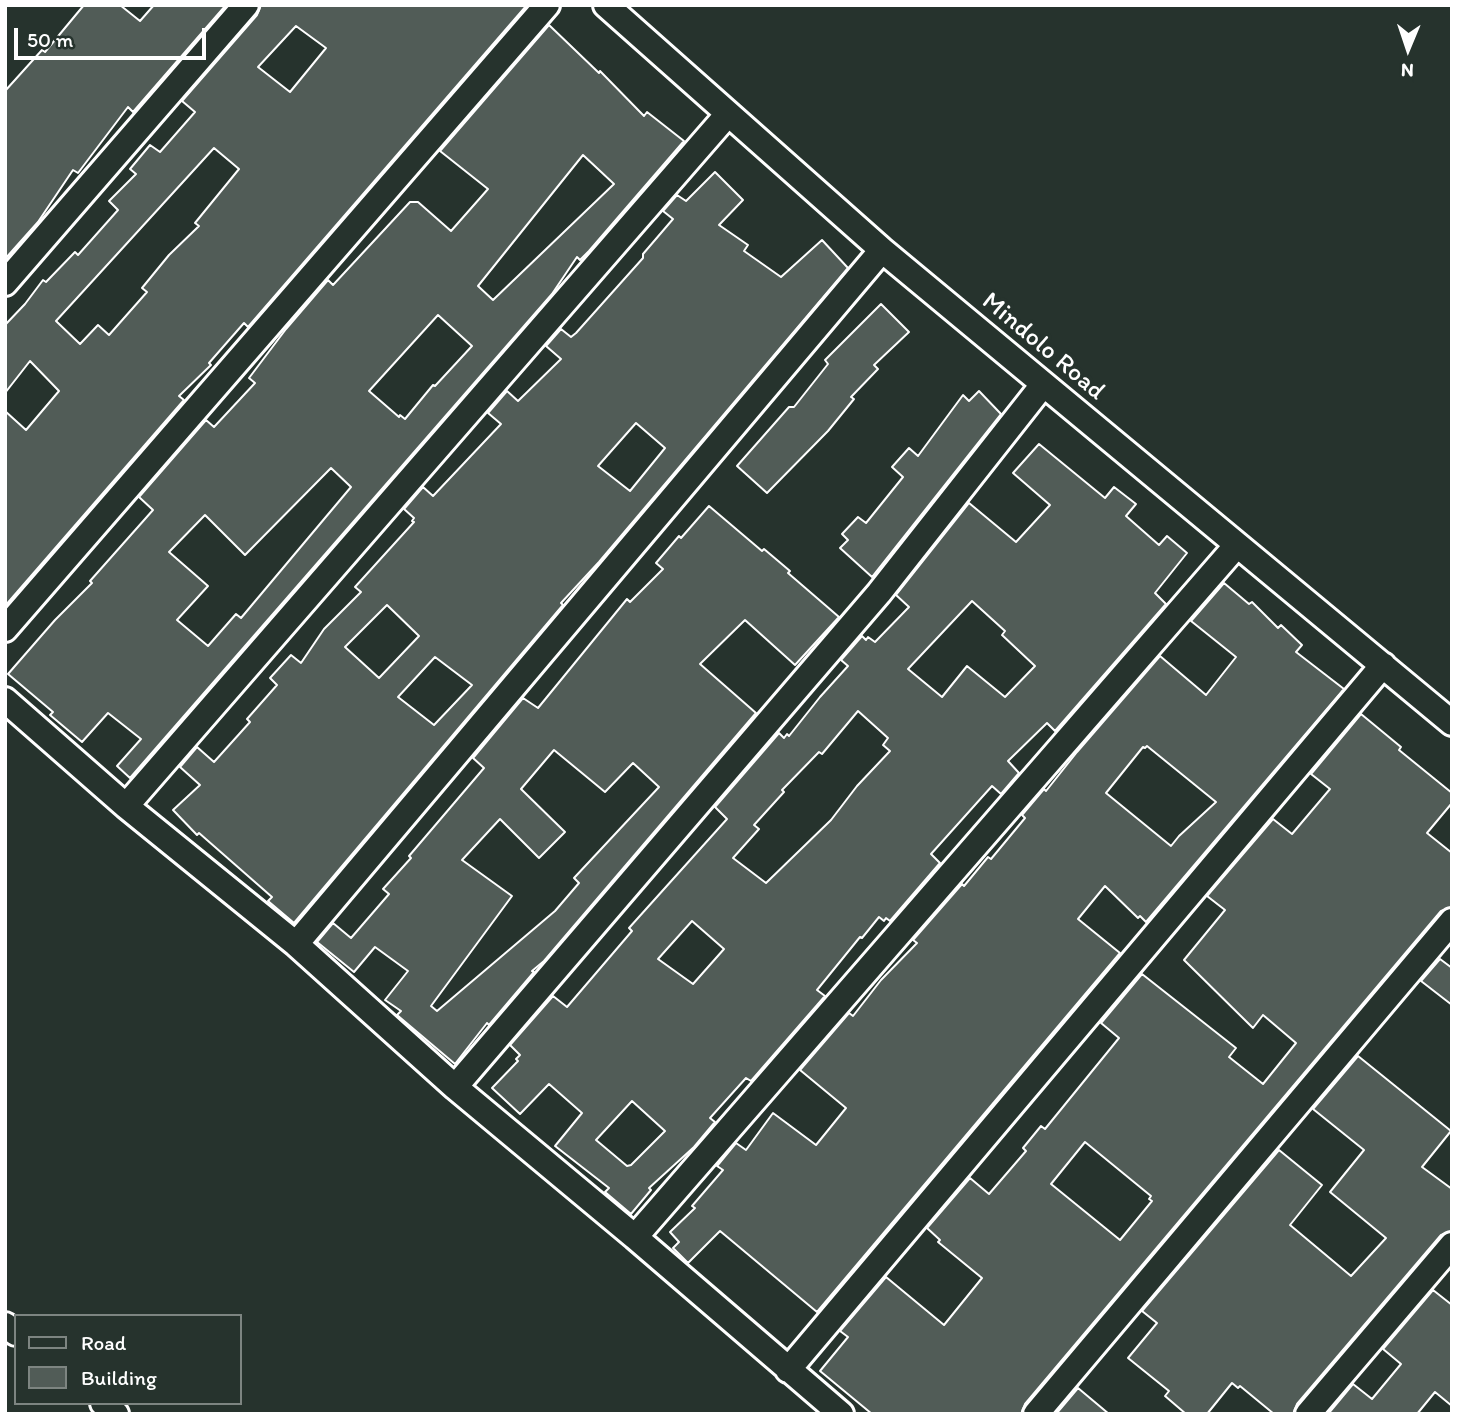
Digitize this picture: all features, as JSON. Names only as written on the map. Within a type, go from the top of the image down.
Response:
[{"type":"street","points":[[5,284],[246,5]]},
{"type":"street","points":[[5,629],[547,5]]},
{"type":"street","name":"Mindolo Road","points":[[606,5],[882,250],[1042,386],[1452,723]]},
{"type":"street","points":[[125,806],[728,114]]},
{"type":"street","points":[[296,944],[882,250]]},
{"type":"street","points":[[455,1087],[879,593],[1042,386]]},
{"type":"street","points":[[635,1237],[1237,545]]},
{"type":"street","points":[[788,1370],[1383,665]]},
{"type":"street","points":[[5,700],[125,806],[296,944],[455,1087],[841,1414]]},
{"type":"street","points":[[1036,1414],[1452,920]]},
{"type":"street","points":[[1308,1414],[1452,1245]]},
{"type":"building","points":[[84,5],[120,5],[140,21],[154,5],[226,5],[133,112],[128,107],[78,173],[73,170],[38,222],[5,259],[5,91],[42,50],[45,52]]},
{"type":"building","points":[[261,5],[527,5],[248,327],[244,323],[209,363],[211,365],[179,396],[184,400],[5,606],[5,411],[26,430],[59,391],[30,361],[5,393],[5,325],[43,280],[46,282],[75,252],[78,255],[118,210],[109,201],[136,174],[130,169],[150,145],[160,152],[195,112],[182,101],[257,15]],"holes":[[[296,26],[326,48],[290,92],[258,67]],[[214,148],[239,169],[195,223],[199,226],[169,255],[142,288],[147,292],[109,335],[98,325],[80,344],[56,321]]]},
{"type":"building","points":[[549,25],[644,116],[647,112],[684,141],[589,251],[580,260],[577,257],[552,294],[130,778],[117,766],[141,739],[108,713],[82,742],[50,715],[53,712],[8,674],[92,583],[90,581],[153,510],[139,497],[206,420],[214,427],[255,383],[249,378],[328,280],[333,285],[410,202],[418,202],[451,231],[488,189],[440,151]],"holes":[[[583,155],[614,184],[493,300],[478,286]],[[438,315],[472,346],[435,386],[433,385],[405,419],[400,415],[399,417],[369,391]],[[331,468],[351,487],[241,618],[236,614],[208,646],[177,620],[208,586],[169,552],[205,515],[245,555]]]},
{"type":"building","points":[[715,172],[743,200],[719,225],[748,245],[744,251],[781,277],[822,240],[848,268],[599,562],[561,603],[563,605],[294,923],[268,901],[272,897],[199,833],[197,835],[173,810],[200,785],[180,767],[197,747],[214,762],[250,722],[247,719],[277,685],[270,678],[291,655],[301,663],[324,629],[361,592],[355,587],[414,522],[414,518],[404,509],[423,487],[433,496],[501,424],[488,413],[507,391],[518,401],[561,359],[546,346],[561,329],[571,337],[576,333],[643,258],[643,254],[673,219],[663,211],[677,195],[686,201]],"holes":[[[636,423],[665,448],[630,491],[598,466]],[[387,605],[419,636],[379,678],[345,647]],[[435,657],[472,685],[434,725],[398,697]]]},
{"type":"building","points":[[881,304],[909,332],[874,365],[878,369],[851,397],[854,399],[828,431],[767,493],[737,466],[789,407],[794,407],[828,364],[825,360]]},
{"type":"building","points":[[979,391],[1001,414],[872,577],[840,548],[848,540],[842,534],[858,517],[866,523],[903,477],[892,467],[909,448],[918,456],[963,395],[969,401]]},
{"type":"building","points":[[1039,444],[1105,498],[1114,487],[1136,504],[1126,516],[1159,545],[1167,536],[1187,553],[1155,593],[1166,604],[1055,731],[1047,723],[1008,761],[1019,773],[1001,794],[992,786],[931,854],[940,863],[890,921],[879,917],[862,938],[860,937],[817,990],[825,996],[751,1081],[746,1078],[710,1118],[715,1122],[694,1147],[649,1188],[651,1190],[631,1214],[605,1192],[609,1188],[555,1146],[582,1113],[549,1084],[520,1114],[492,1088],[518,1061],[516,1059],[520,1055],[510,1045],[553,996],[567,1007],[632,931],[629,928],[727,819],[715,807],[779,733],[784,738],[787,734],[789,736],[848,666],[841,660],[862,636],[875,642],[909,607],[896,595],[969,503],[1016,542],[1050,505],[1013,473]],"holes":[[[972,601],[1005,631],[1002,635],[1035,666],[1005,697],[967,666],[942,697],[908,669]],[[858,711],[888,738],[883,745],[890,751],[857,786],[831,820],[766,883],[733,858],[759,829],[754,825],[784,792],[782,790],[819,752],[822,754]],[[692,921],[724,949],[693,984],[658,959]],[[632,1101],[665,1131],[627,1166],[596,1140]]]},
{"type":"building","points":[[709,506],[790,571],[788,573],[839,617],[795,665],[745,620],[700,664],[756,713],[544,961],[532,971],[534,972],[489,1025],[487,1023],[455,1064],[397,1015],[401,1011],[385,1000],[408,971],[375,947],[354,972],[317,942],[333,923],[351,938],[389,894],[383,889],[484,768],[473,758],[523,698],[538,708],[627,599],[630,602],[663,569],[656,563],[679,536],[681,538]],"holes":[[[554,750],[605,792],[633,763],[659,787],[574,878],[579,883],[555,911],[437,1011],[431,1006],[512,896],[462,860],[500,819],[539,858],[565,832],[521,789]]]},
{"type":"building","points":[[1224,583],[1249,604],[1252,602],[1278,628],[1281,625],[1302,645],[1296,652],[1344,689],[1146,922],[1140,916],[1138,918],[1105,886],[1078,919],[1120,953],[817,1312],[720,1231],[688,1263],[673,1248],[679,1242],[670,1232],[695,1208],[692,1206],[723,1170],[717,1166],[736,1143],[746,1150],[773,1113],[816,1145],[846,1108],[800,1070],[849,1013],[853,1016],[881,980],[917,943],[913,940],[962,884],[964,886],[988,857],[991,859],[1025,818],[1022,815],[1044,789],[1046,791],[1160,656],[1206,695],[1236,657],[1191,621]],"holes":[[[1147,746],[1216,802],[1171,846],[1106,793],[1143,747]]]},
{"type":"building","points":[[1361,714],[1401,747],[1399,750],[1452,793],[1452,803],[1427,833],[1452,853],[1452,907],[1441,911],[1025,1404],[1021,1414],[872,1414],[820,1371],[848,1337],[840,1331],[886,1277],[944,1325],[982,1278],[938,1242],[940,1240],[927,1228],[970,1178],[989,1194],[1026,1151],[1023,1148],[1041,1126],[1045,1129],[1119,1038],[1101,1023],[1142,974],[1236,1048],[1229,1057],[1263,1084],[1296,1043],[1263,1015],[1253,1028],[1184,960],[1225,910],[1207,896],[1273,819],[1292,834],[1330,789],[1311,774]],"holes":[[[1085,1142],[1151,1196],[1149,1199],[1152,1201],[1120,1240],[1051,1184]]]},
{"type":"building","points":[[1440,959],[1452,968],[1452,1005],[1421,981]]},
{"type":"building","points":[[1358,1056],[1451,1131],[1422,1167],[1452,1189],[1452,1231],[1441,1235],[1297,1404],[1293,1414],[1274,1414],[1240,1386],[1238,1388],[1232,1383],[1207,1414],[1186,1414],[1165,1396],[1169,1391],[1128,1358],[1157,1323],[1142,1311],[1279,1150],[1322,1185],[1290,1225],[1351,1276],[1386,1238],[1330,1192],[1364,1150],[1313,1109]]},
{"type":"building","points":[[1433,1290],[1452,1305],[1452,1406],[1435,1392],[1417,1414],[1328,1414],[1353,1384],[1372,1399],[1401,1364],[1383,1349]]},
{"type":"building","points":[[1078,1388],[1109,1414],[1056,1414]]}]
